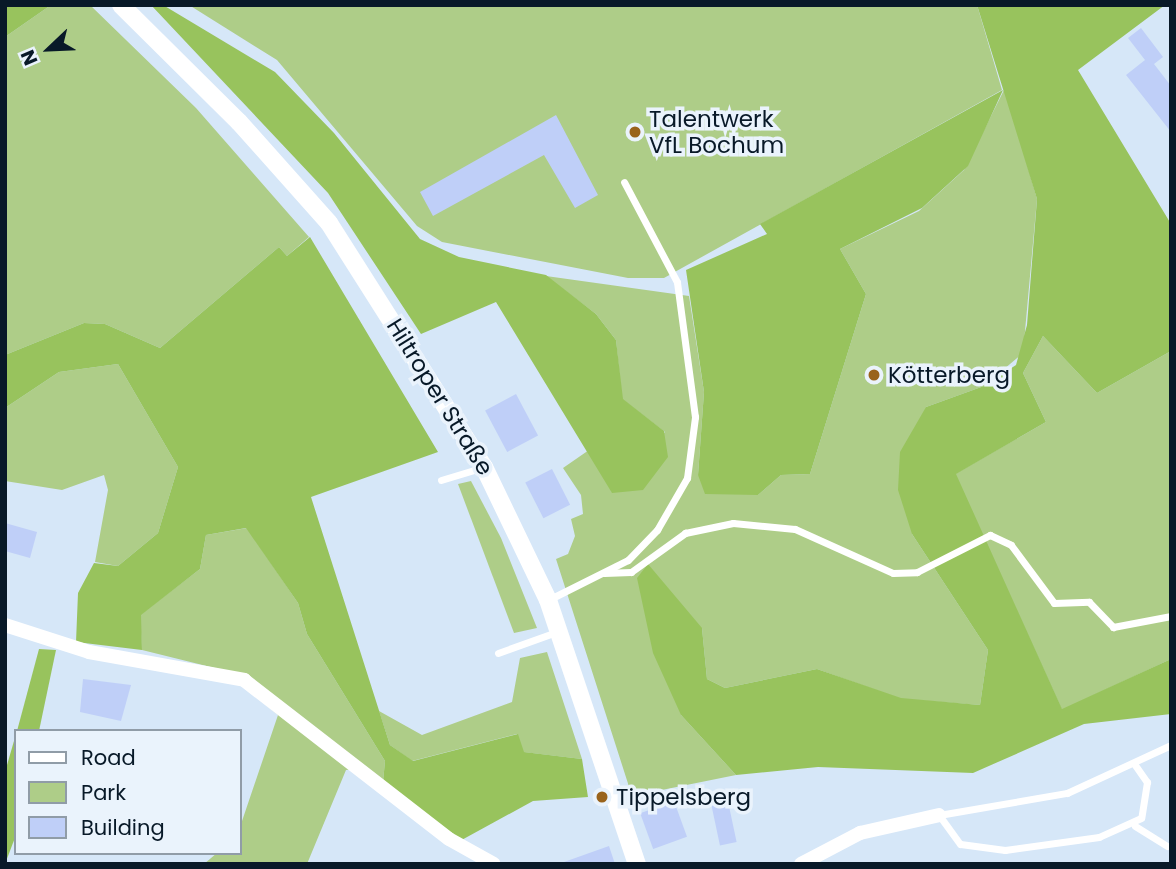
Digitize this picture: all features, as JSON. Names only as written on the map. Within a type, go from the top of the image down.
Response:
[{"type":"street","name":"Hiltroper Straße","points":[[121,5],[239,122],[329,223],[484,467],[548,600],[637,864]]},
{"type":"street","points":[[5,625],[89,652],[244,680],[449,839],[494,864]]},
{"type":"street","points":[[802,864],[860,833],[939,815]]},
{"type":"lane","points":[[548,600],[628,560],[662,523],[687,478],[695,417],[677,282],[624,182]]},
{"type":"lane","points":[[441,480],[484,467]]},
{"type":"lane","points":[[604,573],[631,572],[685,533],[733,523],[806,533],[893,573],[917,572],[990,535],[1011,545],[1054,603],[1089,602],[1113,627],[1171,616]]},
{"type":"lane","points":[[498,653],[559,631]]},
{"type":"lane","points":[[1167,846],[1135,825],[1005,850],[960,844],[939,815],[1067,793],[1135,765],[1171,745]]},
{"type":"lane","points":[[1135,765],[1147,782],[1135,825]]},
{"type":"green space","points":[[5,5],[51,5],[5,37]]},
{"type":"green space","points":[[51,5],[90,5],[196,108],[309,237],[287,256],[279,247],[160,348],[105,324],[84,323],[5,355],[5,37]]},
{"type":"green space","points":[[151,5],[163,5],[275,72],[334,133],[420,239],[459,257],[546,275],[596,314],[616,340],[623,399],[664,431],[668,457],[643,490],[612,493],[496,302],[421,334],[328,193]]},
{"type":"green space","name":"Talentwerk VfL Bochum","points":[[189,5],[977,5],[1002,90],[664,278],[628,278],[442,242],[417,226],[277,60]]},
{"type":"green space","points":[[977,5],[1165,5],[1078,70],[1171,224],[1171,351],[1097,393],[1043,336],[1023,373],[1046,422],[956,474],[1062,709],[1171,659],[1171,714],[1084,724],[973,773],[818,767],[736,775],[681,715],[653,653],[637,578],[648,564],[702,628],[707,679],[725,688],[817,669],[901,698],[980,705],[988,650],[912,534],[898,490],[900,452],[926,407],[984,386],[1016,365],[1027,325],[1037,199]]},
{"type":"green space","points":[[1005,88],[1037,199],[1023,353],[984,386],[926,407],[912,534],[988,650],[980,705],[901,699],[817,669],[725,688],[707,679],[702,628],[681,715],[736,775],[632,796],[556,559],[568,554],[575,536],[571,519],[583,514],[581,495],[563,468],[589,450],[612,492],[665,432],[622,399],[616,340],[596,314],[546,276],[689,296],[704,392],[698,475],[758,495],[781,475],[810,474],[866,294],[840,249],[919,211],[964,170]]},
{"type":"green space","points":[[1003,90],[968,166],[922,208],[840,249],[866,294],[810,474],[781,475],[758,495],[705,494],[698,475],[704,392],[686,270],[767,234],[760,224]]},
{"type":"green space","points":[[310,237],[438,452],[311,497],[390,745],[413,761],[518,734],[524,752],[582,759],[588,797],[533,801],[458,842],[383,782],[385,761],[307,634],[298,603],[246,528],[206,535],[200,569],[141,615],[142,650],[76,642],[78,593],[94,563],[118,566],[158,533],[178,467],[118,364],[59,372],[5,408],[5,355],[84,323],[105,324],[160,348],[279,247],[287,256]]},
{"type":"green space","points":[[1043,336],[1097,393],[1171,351],[1171,659],[1062,710],[955,474],[1046,422],[1023,373]]},
{"type":"green space","points":[[118,364],[178,467],[158,533],[118,566],[95,562],[108,490],[104,475],[62,490],[5,481],[5,408],[59,372]]},
{"type":"green space","points":[[471,481],[501,538],[537,628],[514,633],[458,484]]},
{"type":"green space","points":[[247,528],[298,603],[307,634],[385,761],[383,782],[365,768],[346,770],[307,864],[204,864],[215,855],[242,855],[242,821],[278,715],[242,685],[243,675],[142,650],[140,615],[200,569],[206,535]]},
{"type":"green space","points":[[39,649],[56,650],[39,729],[18,729]]},
{"type":"green space","points":[[547,652],[582,759],[523,752],[517,734],[412,761],[390,745],[379,711],[422,735],[512,702],[520,658]]},
{"type":"green space","points":[[14,741],[14,840],[5,864],[5,772]]},
{"type":"building","points":[[1141,28],[1163,57],[1154,64],[1171,86],[1171,132],[1126,75],[1145,60],[1128,38]]},
{"type":"building","points":[[556,115],[598,195],[575,208],[544,155],[433,216],[420,192]]},
{"type":"building","points":[[516,394],[538,435],[507,452],[485,410]]},
{"type":"building","points":[[552,469],[570,505],[543,518],[525,483]]},
{"type":"building","points":[[5,523],[37,532],[30,558],[5,551]]},
{"type":"building","points":[[83,679],[131,685],[121,721],[80,712]]},
{"type":"building","points":[[726,792],[737,842],[720,845],[709,796]]},
{"type":"building","points":[[674,801],[687,837],[653,849],[640,813]]},
{"type":"building","points":[[609,846],[615,864],[564,862]]},
{"type":"place","name":"Talentwerk VfL Bochum","points":[[635,132]]},
{"type":"place","name":"Kötterberg","points":[[874,375]]},
{"type":"place","name":"Tippelsberg","points":[[602,797]]}]
